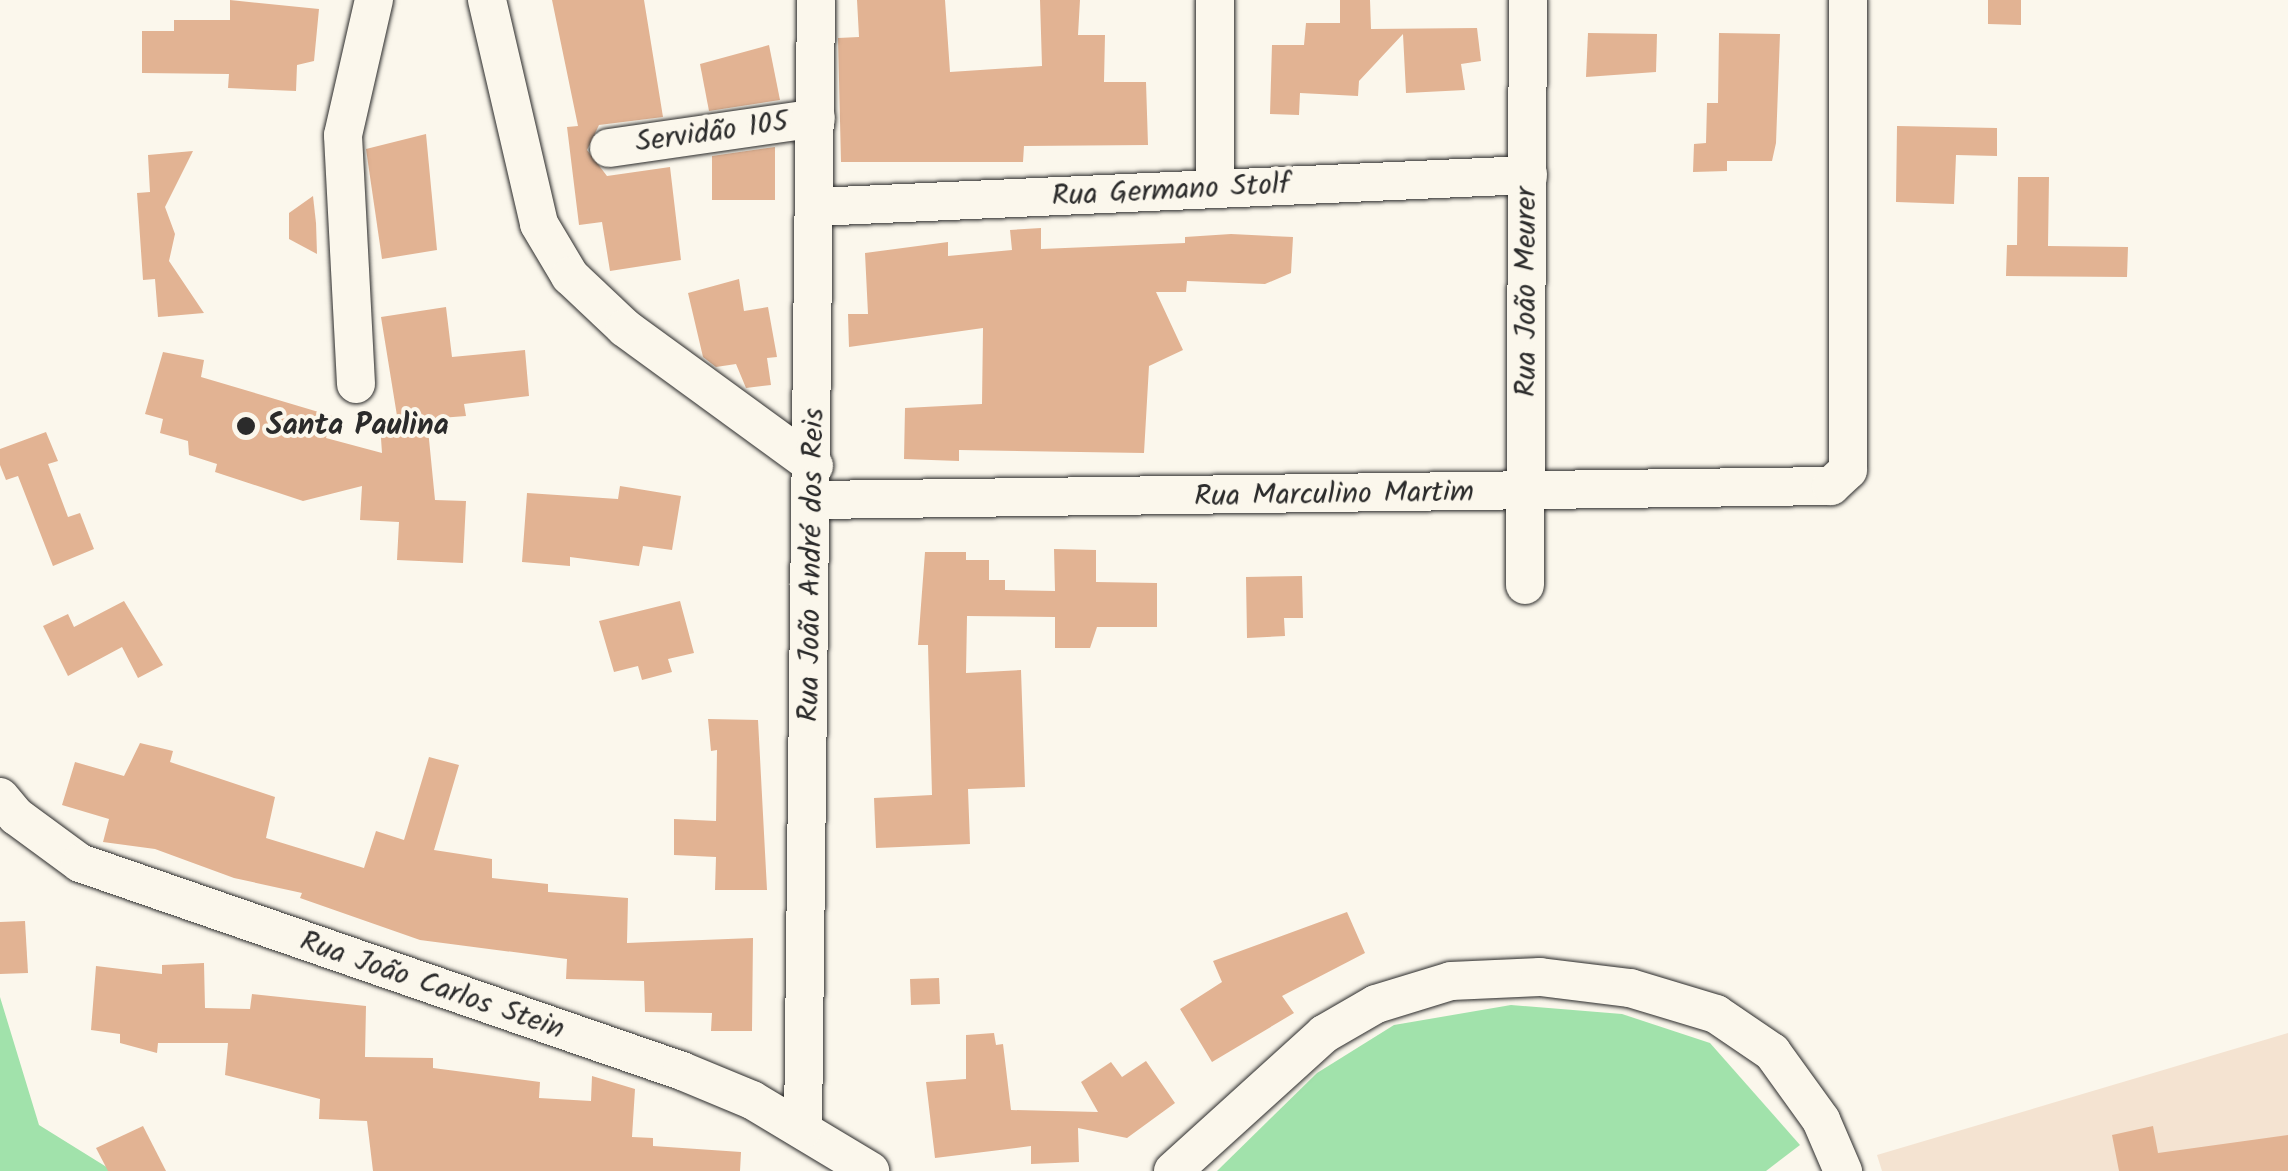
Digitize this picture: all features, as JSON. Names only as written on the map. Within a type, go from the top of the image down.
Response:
[{"type":"street","points":[[356,384],[343,135],[374,0]]},
{"type":"street","points":[[488,0],[539,224],[570,276],[625,328],[814,483]]},
{"type":"street","name":"Rua João André dos Reis","points":[[803,1130],[814,483],[816,0]]},
{"type":"street","points":[[1215,0],[1216,189]]},
{"type":"street","name":"Rua João Meurer","points":[[1525,585],[1528,0]]},
{"type":"street","name":"Rua Marculino Martim","points":[[814,483],[1526,493],[1831,486],[1848,470],[1848,0]]},
{"type":"street","name":"Servidão 105","points":[[609,148],[816,118]]},
{"type":"street","name":"Rua Germano Stolf","points":[[815,207],[1528,175]]},
{"type":"street","name":"Rua João Carlos Stein","points":[[0,797],[16,816],[80,863],[682,1071],[803,1130],[870,1171]]},
{"type":"street","points":[[1174,1171],[1324,1034],[1376,1004],[1451,980],[1540,976],[1630,988],[1716,1014],[1772,1052],[1820,1120],[1844,1171]]},
{"type":"shaded area","points":[[2288,1033],[2288,1171],[1882,1171],[1877,1155]]},
{"type":"green space","points":[[0,997],[39,1125],[113,1171],[0,1171]]},
{"type":"green space","points":[[1511,1005],[1622,1014],[1710,1043],[1800,1145],[1766,1171],[1217,1171],[1317,1073],[1394,1025]]},
{"type":"building","points":[[230,0],[319,9],[314,61],[297,65],[296,91],[228,88],[229,74],[142,73],[142,31],[174,31],[174,20],[230,20]]},
{"type":"building","points":[[552,0],[644,0],[663,117],[599,125],[587,150],[607,176],[670,167],[681,260],[610,271],[602,222],[579,225],[567,127],[578,126]]},
{"type":"building","points":[[857,0],[945,0],[950,72],[1042,66],[1040,0],[1080,0],[1078,35],[1105,35],[1104,82],[1146,82],[1148,145],[1024,146],[1023,162],[841,162],[838,38],[859,37]]},
{"type":"building","points":[[1340,0],[1370,0],[1371,29],[1477,28],[1481,61],[1461,64],[1465,90],[1406,93],[1403,34],[1359,81],[1358,96],[1300,93],[1299,115],[1270,114],[1272,45],[1304,45],[1306,23],[1340,23]]},
{"type":"building","points":[[1988,0],[2021,0],[2021,25],[1988,24]]},
{"type":"building","points":[[1588,33],[1657,34],[1656,72],[1586,77]]},
{"type":"building","points":[[1719,33],[1780,34],[1776,143],[1772,161],[1727,161],[1727,171],[1693,172],[1694,144],[1706,143],[1707,103],[1718,103]]},
{"type":"building","points":[[769,45],[780,100],[709,111],[700,64]]},
{"type":"building","points":[[1897,126],[1997,128],[1997,156],[1956,155],[1954,204],[1896,202]]},
{"type":"building","points":[[426,134],[437,250],[382,259],[366,149]]},
{"type":"building","points":[[775,147],[775,200],[712,200],[712,156]]},
{"type":"building","points":[[193,151],[165,207],[175,234],[169,261],[204,313],[158,317],[155,279],[143,280],[137,193],[150,192],[148,155]]},
{"type":"building","points":[[2018,177],[2049,177],[2048,246],[2128,247],[2127,277],[2006,276],[2007,245],[2017,245]]},
{"type":"building","points":[[313,196],[317,254],[289,239],[289,213]]},
{"type":"building","points":[[1041,228],[1041,249],[1185,243],[1185,237],[1231,234],[1293,237],[1291,273],[1265,284],[1187,281],[1186,292],[1156,292],[1183,350],[1149,366],[1144,453],[959,450],[959,461],[904,459],[905,408],[982,404],[983,328],[849,347],[848,314],[868,314],[865,253],[948,242],[948,256],[1012,250],[1010,230]]},
{"type":"building","points":[[739,279],[744,311],[768,307],[777,357],[767,358],[771,385],[746,388],[736,364],[716,367],[703,357],[688,293]]},
{"type":"building","points":[[446,307],[452,357],[525,350],[529,396],[464,404],[466,416],[427,419],[435,500],[466,501],[463,563],[397,560],[399,522],[360,520],[362,486],[303,501],[215,472],[217,464],[189,455],[188,441],[160,433],[163,419],[145,414],[163,352],[204,360],[201,377],[332,416],[326,438],[382,453],[380,424],[398,422],[381,317]]},
{"type":"building","points":[[46,432],[58,461],[48,464],[68,517],[80,513],[94,549],[53,566],[18,476],[6,480],[0,465],[0,449]]},
{"type":"building","points":[[620,486],[681,496],[672,550],[643,546],[639,566],[570,557],[570,566],[522,562],[527,493],[618,499]]},
{"type":"building","points":[[1054,549],[1096,550],[1096,582],[1157,583],[1157,627],[1097,627],[1090,648],[1055,648],[1055,617],[967,616],[966,673],[1021,670],[1025,787],[968,789],[970,844],[876,848],[874,798],[932,795],[928,645],[918,645],[925,552],[966,552],[966,560],[989,560],[989,580],[1005,580],[1005,590],[1055,591]]},
{"type":"building","points":[[1302,576],[1303,618],[1284,618],[1285,636],[1247,638],[1246,577]]},
{"type":"building","points":[[124,601],[163,665],[138,678],[122,647],[68,676],[43,626],[68,614],[74,627]]},
{"type":"building","points":[[680,601],[694,653],[668,659],[672,672],[642,680],[638,666],[614,672],[599,621]]},
{"type":"building","points":[[708,719],[758,720],[767,890],[715,890],[716,857],[674,855],[674,819],[716,821],[717,750],[711,751]]},
{"type":"building","points":[[140,743],[173,751],[170,762],[275,797],[266,838],[364,868],[376,831],[404,840],[429,757],[459,765],[434,850],[492,859],[492,878],[548,884],[548,892],[628,898],[627,943],[753,938],[752,1031],[711,1031],[712,1013],[645,1012],[644,981],[566,979],[567,959],[420,940],[300,898],[302,893],[234,878],[155,849],[103,842],[109,819],[62,805],[75,762],[124,776]]},
{"type":"building","points":[[1347,912],[1365,953],[1282,996],[1294,1013],[1212,1062],[1180,1009],[1222,982],[1213,961]]},
{"type":"building","points":[[25,921],[28,973],[0,974],[0,922]]},
{"type":"building","points":[[204,963],[205,1008],[250,1009],[252,994],[366,1006],[365,1057],[433,1058],[433,1068],[540,1082],[539,1098],[591,1101],[592,1076],[635,1089],[632,1137],[653,1138],[653,1146],[741,1152],[740,1171],[373,1171],[367,1121],[319,1119],[320,1099],[225,1075],[228,1043],[158,1043],[157,1053],[120,1043],[120,1034],[91,1030],[96,966],[162,974],[162,965]]},
{"type":"building","points":[[939,978],[940,1004],[911,1005],[910,979]]},
{"type":"building","points":[[994,1033],[996,1045],[1003,1044],[1011,1110],[1098,1112],[1081,1082],[1111,1062],[1122,1077],[1146,1061],[1175,1103],[1127,1138],[1078,1128],[1079,1162],[1031,1164],[1031,1146],[935,1158],[926,1082],[966,1079],[966,1035]]},
{"type":"building","points":[[143,1126],[166,1171],[108,1171],[96,1148]]},
{"type":"building","points":[[2153,1126],[2158,1153],[2288,1135],[2288,1171],[2119,1171],[2112,1135]]},
{"type":"place","name":"Santa Paulina","points":[[246,426]]}]
